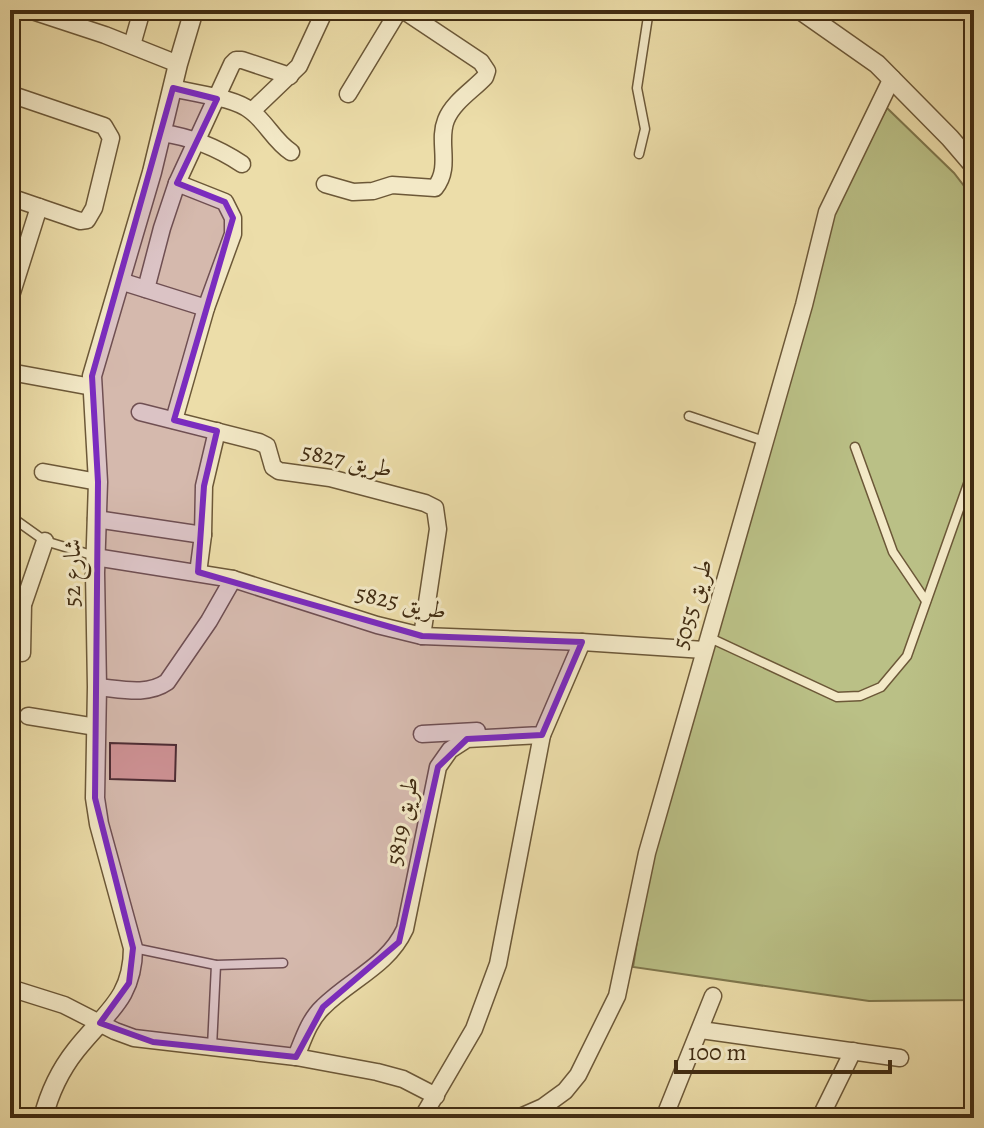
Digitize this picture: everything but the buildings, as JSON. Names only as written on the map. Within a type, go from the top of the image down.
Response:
[{"type":"street","points":[[29,10],[178,64]]},
{"type":"street","points":[[132,45],[142,10]]},
{"type":"street","name":"شارع 52","points":[[43,1118],[59,1078],[75,1051],[122,998],[129,983],[133,948],[99,824],[95,798],[98,482],[93,364],[120,281],[194,10]]},
{"type":"street","points":[[252,111],[303,60],[325,10]]},
{"type":"street","points":[[325,184],[353,192],[392,185],[435,188],[444,167],[445,121],[487,71],[481,62],[401,10],[348,94]]},
{"type":"street","points":[[800,10],[877,64],[969,161]]},
{"type":"street","points":[[146,289],[177,183],[236,60],[290,76]]},
{"type":"street","name":"طريق 5055","points":[[518,1118],[543,1107],[565,1091],[578,1075],[617,996],[647,853],[804,305],[827,212],[892,78]]},
{"type":"street","points":[[173,88],[241,105],[252,111],[280,145],[291,152]]},
{"type":"street","points":[[10,94],[104,126],[111,138],[92,215],[87,220],[80,221],[10,197]]},
{"type":"street","points":[[162,133],[185,136],[226,153],[242,164]]},
{"type":"street","points":[[969,161],[974,136]]},
{"type":"street","points":[[174,420],[206,308],[233,234],[233,218],[225,202],[177,183]]},
{"type":"street","points":[[11,292],[39,207]]},
{"type":"street","points":[[120,281],[206,308]]},
{"type":"street","points":[[10,372],[92,387]]},
{"type":"street","name":"طريق 5827","points":[[140,412],[267,446],[273,467],[279,471],[330,478],[414,499],[435,508],[438,529],[422,636]]},
{"type":"street","points":[[198,573],[204,486],[217,431]]},
{"type":"street","points":[[43,472],[98,482]]},
{"type":"street","points":[[96,519],[203,535]]},
{"type":"street","points":[[22,653],[16,604],[45,541]]},
{"type":"street","name":"طريق 5825","points":[[95,557],[233,579],[377,625],[422,636],[706,644]]},
{"type":"street","points":[[97,687],[147,691],[158,689],[167,682],[209,621],[233,579]]},
{"type":"street","points":[[422,1118],[474,1029],[498,964],[544,731],[582,642]]},
{"type":"street","points":[[28,716],[96,727]]},
{"type":"street","points":[[422,734],[544,731]]},
{"type":"street","name":"طريق 5819","points":[[296,1057],[312,1021],[323,1007],[390,955],[399,942],[405,929],[435,777],[450,750],[467,739],[544,731]]},
{"type":"street","points":[[10,988],[64,1005],[115,1031],[153,1042],[296,1057],[403,1079],[436,1096]]},
{"type":"street","points":[[664,1118],[713,996]]},
{"type":"street","points":[[701,1030],[900,1058]]},
{"type":"street","points":[[820,1118],[853,1051]]},
{"type":"lane","points":[[639,154],[645,129],[637,88],[649,10]]},
{"type":"lane","points":[[689,416],[764,441]]},
{"type":"lane","points":[[855,447],[893,552],[926,601]]},
{"type":"lane","points":[[706,644],[837,697],[860,696],[881,687],[897,670],[914,639],[974,467]]},
{"type":"lane","points":[[10,516],[45,541],[95,557]]},
{"type":"lane","points":[[133,948],[216,965],[283,963]]},
{"type":"lane","points":[[212,1047],[216,965]]},
{"type":"highlighted area","points":[[173,88],[217,99],[177,183],[225,202],[233,218],[174,420],[217,431],[204,486],[198,572],[422,636],[582,642],[542,735],[467,739],[438,767],[399,942],[323,1007],[296,1057],[153,1042],[100,1023],[129,983],[133,948],[95,798],[98,482],[92,376]]},
{"type":"green space","points":[[887,108],[954,173],[974,199],[974,1000],[869,1001],[633,967],[646,885],[833,208]]}]
